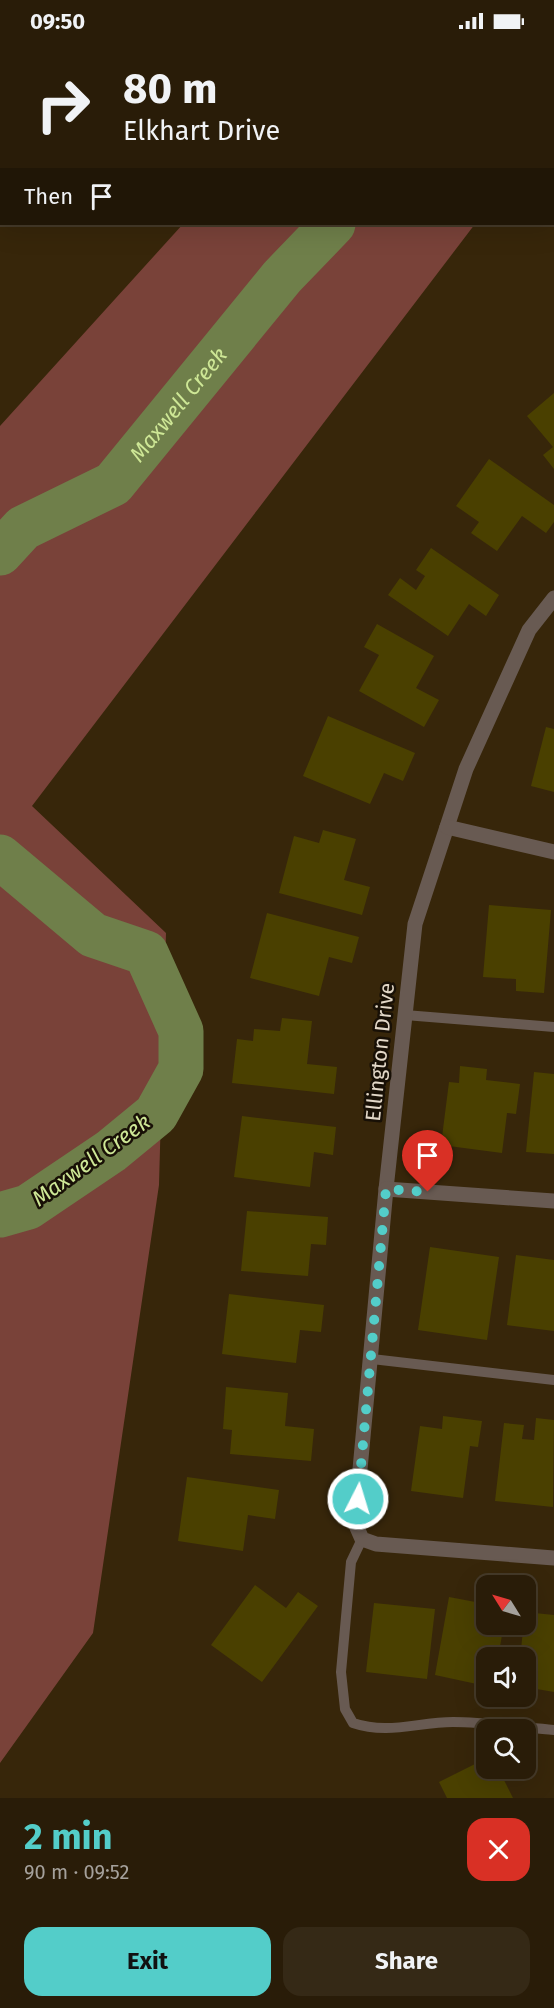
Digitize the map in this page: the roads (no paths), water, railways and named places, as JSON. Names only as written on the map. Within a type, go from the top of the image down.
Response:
[{"type":"street","name":"Ellington Drive","points":[[362,1539],[355,1523],[386,1189],[415,924],[466,769],[530,630],[554,598]]},
{"type":"street","points":[[447,827],[554,852]]},
{"type":"street","points":[[386,1189],[554,1201]]},
{"type":"street","points":[[362,1539],[376,1544],[554,1558]]},
{"type":"lane","points":[[405,1015],[554,1027]]},
{"type":"lane","points":[[372,1359],[554,1380]]},
{"type":"lane","points":[[362,1539],[351,1562],[341,1672],[345,1709],[353,1723],[370,1729],[409,1728],[451,1722],[554,1730]]},
{"type":"waterway","name":"Maxwell Creek","points":[[0,553],[23,528],[113,484],[282,277],[332,225]]},
{"type":"waterway","name":"Maxwell Creek","points":[[0,857],[93,935],[146,953],[181,1031],[181,1069],[156,1114],[111,1151],[28,1207],[0,1215]]}]
